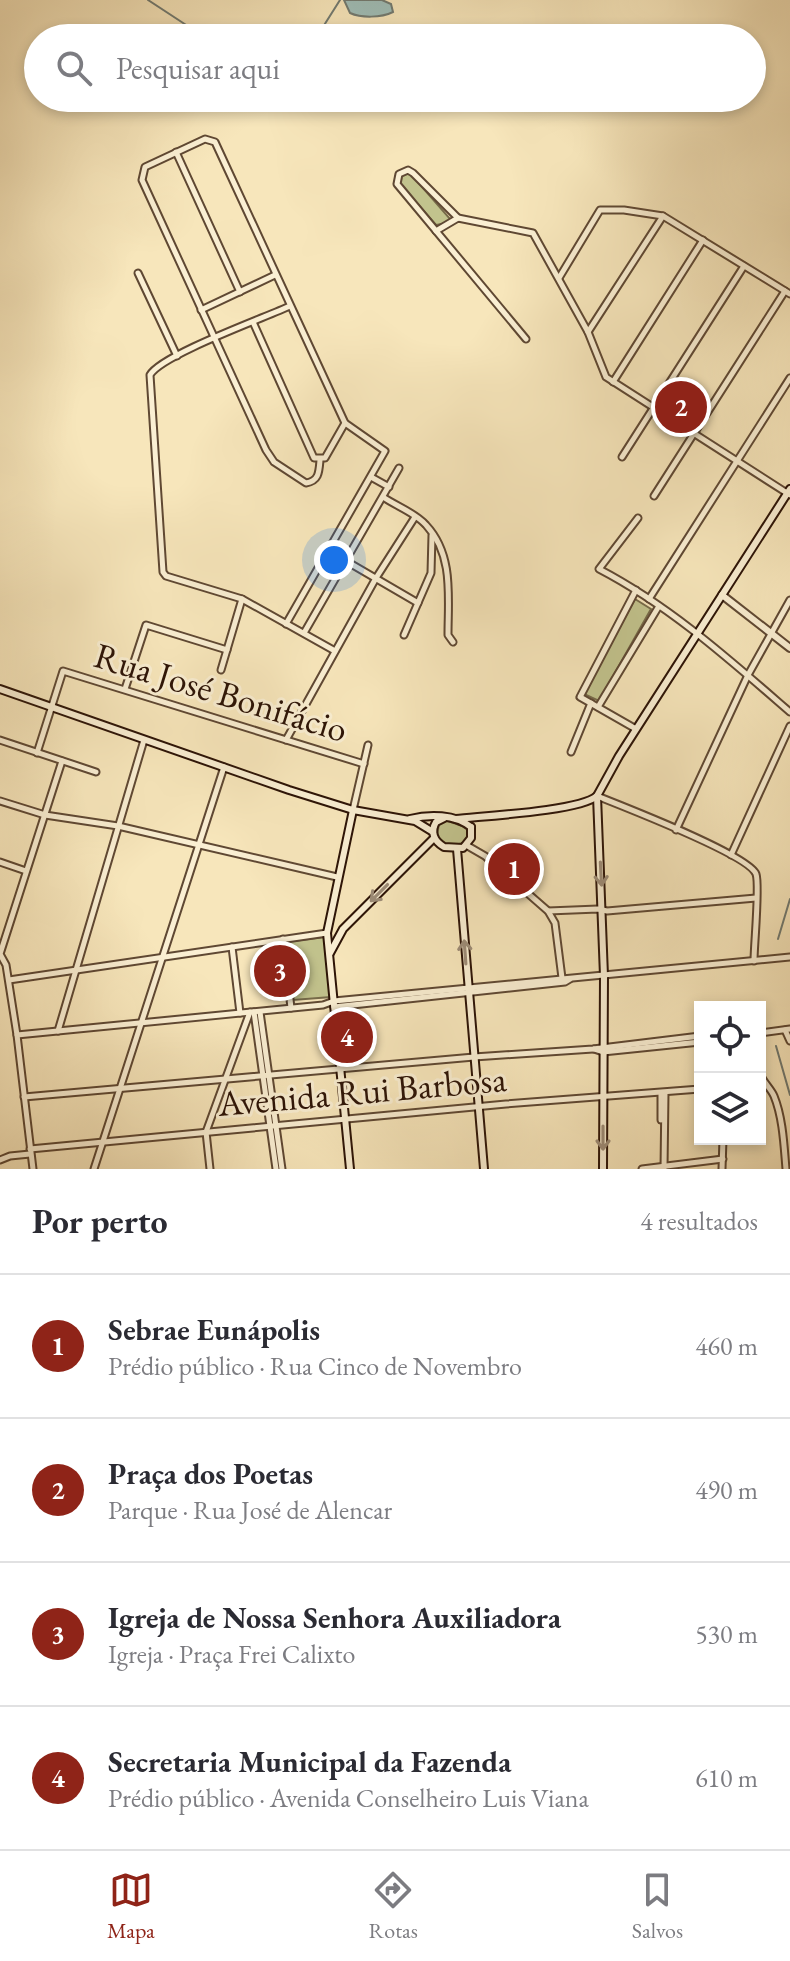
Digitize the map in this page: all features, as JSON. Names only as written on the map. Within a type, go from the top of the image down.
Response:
[{"type":"main road","points":[[603,1169],[604,976],[597,796],[636,729],[789,493]]},
{"type":"main road","points":[[722,595],[790,648]]},
{"type":"main road","points":[[0,689],[353,810],[421,823],[444,847],[457,849],[466,845],[471,838],[471,827]]},
{"type":"main road","points":[[408,819],[426,816],[456,819],[495,817],[583,803],[597,796]]},
{"type":"main road","points":[[350,1169],[327,933],[353,810]]},
{"type":"main road","points":[[471,827],[495,817]]},
{"type":"main road","points":[[330,954],[343,929],[434,835],[436,822],[444,818]]},
{"type":"main road","points":[[456,819],[471,827]]},
{"type":"main road","points":[[457,849],[484,1169]]},
{"type":"main road","points":[[327,933],[343,929]]},
{"type":"street","points":[[286,624],[385,451],[345,423],[213,140],[205,139],[145,167],[142,180],[274,462],[306,483],[318,476],[320,460]]},
{"type":"street","points":[[176,152],[240,292]]},
{"type":"street","points":[[526,339],[397,184],[401,172],[408,170],[413,173],[458,218],[533,233],[588,332],[606,377],[789,493]]},
{"type":"street","points":[[558,279],[600,210],[624,210],[663,216],[787,293],[654,496]]},
{"type":"street","points":[[588,332],[663,216]]},
{"type":"street","points":[[436,231],[458,218]]},
{"type":"street","points":[[613,382],[703,240]]},
{"type":"street","points":[[622,457],[744,266]]},
{"type":"street","points":[[138,273],[177,356]]},
{"type":"street","points":[[201,310],[275,275]]},
{"type":"street","points":[[290,306],[157,365],[149,381],[163,572],[166,576],[242,599],[335,651]]},
{"type":"street","points":[[253,322],[314,458],[325,458],[345,423]]},
{"type":"street","points":[[649,599],[790,378]]},
{"type":"street","points":[[671,381],[711,406]]},
{"type":"street","points":[[304,633],[399,468]]},
{"type":"street","points":[[371,477],[389,487]]},
{"type":"street","points":[[383,497],[426,524],[441,546],[446,561],[448,635],[453,642]]},
{"type":"street","points":[[286,740],[376,578],[415,517]]},
{"type":"street","points":[[638,518],[599,569],[636,590],[698,633],[790,712]]},
{"type":"street","points":[[404,635],[431,573],[432,534]]},
{"type":"street","points":[[346,561],[418,603]]},
{"type":"street","points":[[636,590],[580,697],[636,729]]},
{"type":"street","points":[[221,670],[242,599]]},
{"type":"street","points":[[676,830],[711,749],[790,600]]},
{"type":"street","points":[[571,752],[594,705],[659,606]]},
{"type":"street","points":[[125,689],[146,625],[227,650]]},
{"type":"street","name":"Rua José Bonifácio","points":[[52,707],[63,671],[364,764]]},
{"type":"street","points":[[37,753],[52,707]]},
{"type":"street","points":[[731,855],[790,726]]},
{"type":"street","points":[[0,740],[96,772]]},
{"type":"street","points":[[58,1031],[144,740]]},
{"type":"street","points":[[353,810],[368,745]]},
{"type":"street","points":[[33,1169],[9,980],[0,954],[62,761]]},
{"type":"street","points":[[94,1169],[224,767]]},
{"type":"street","points":[[597,796],[731,855],[754,870],[757,877],[754,961]]},
{"type":"street","points":[[0,801],[45,815],[118,826],[337,877]]},
{"type":"street","points":[[466,845],[485,856],[548,911],[555,923],[566,980]]},
{"type":"street","points":[[0,862],[26,871]]},
{"type":"street","points":[[548,911],[602,911],[756,898]]},
{"type":"street","points":[[9,980],[327,933]]},
{"type":"street","points":[[283,939],[291,1008]]},
{"type":"street","points":[[232,947],[240,1013]]},
{"type":"street","points":[[17,1035],[790,957]]},
{"type":"street","points":[[254,1012],[279,1169]]},
{"type":"street","points":[[210,1169],[206,1132],[254,1012]]},
{"type":"street","points":[[766,1032],[788,1029],[790,1041]]},
{"type":"street","points":[[24,1097],[694,1040]]},
{"type":"street","points":[[766,1089],[774,1096],[786,1169]]},
{"type":"street","name":"Avenida Rui Barbosa","points":[[0,1160],[30,1152],[104,1141],[694,1090]]},
{"type":"street","points":[[662,1168],[663,1093]]},
{"type":"street","points":[[722,1169],[723,1145]]},
{"type":"street","points":[[642,1169],[723,1159]]},
{"type":"green space","points":[[410,173],[451,220],[436,225],[399,183],[400,175]]},
{"type":"green space","points":[[670,387],[705,407],[693,428],[658,408]]},
{"type":"green space","points":[[635,599],[651,609],[599,701],[584,694]]},
{"type":"green space","points":[[445,820],[468,828],[470,833],[465,843],[446,846],[437,837],[439,823]]},
{"type":"green space","points":[[324,937],[331,997],[293,1000],[286,942]]},
{"type":"water","points":[[344,0],[382,0],[391,4],[393,12],[377,16],[355,15],[350,13]]},
{"type":"waterway","points":[[148,0],[185,24]]},
{"type":"waterway","points":[[325,24],[340,0]]},
{"type":"waterway","points":[[778,939],[790,899]]},
{"type":"waterway","points":[[776,1046],[790,1095]]},
{"type":"place","name":"Praça dos Poetas","points":[[681,407]]},
{"type":"place","name":"Sebrae Eunápolis","points":[[514,869]]},
{"type":"place","name":"Igreja de Nossa Senhora Auxiliadora","points":[[280,971]]},
{"type":"place","name":"Secretaria Municipal da Fazenda","points":[[347,1037]]}]
